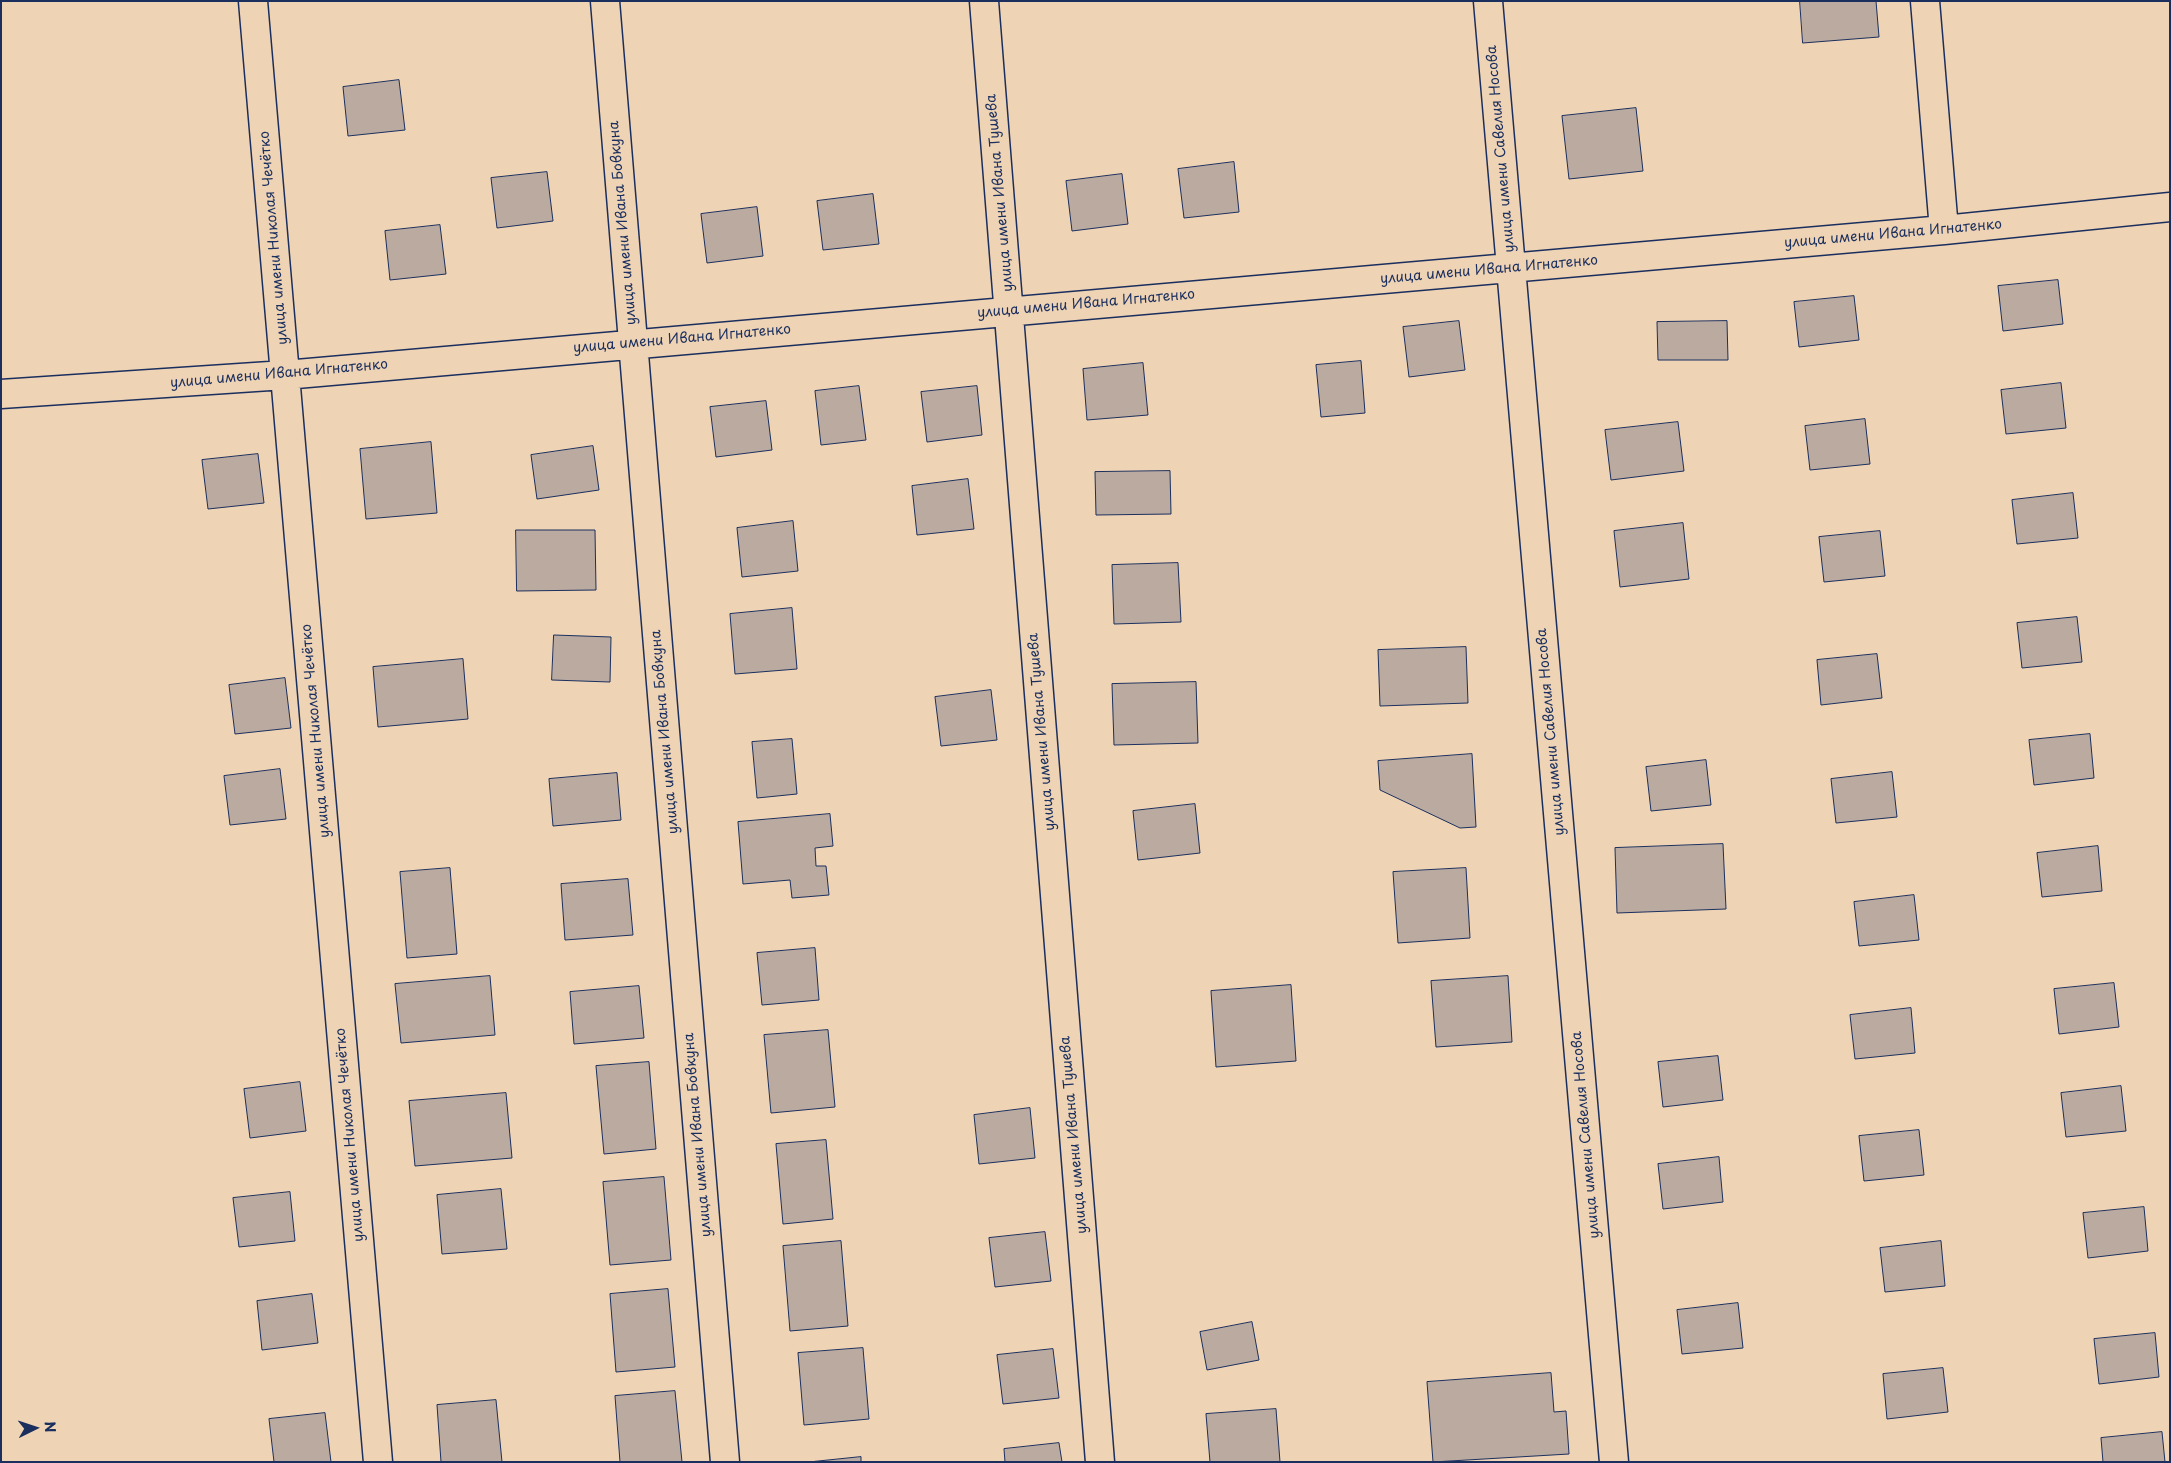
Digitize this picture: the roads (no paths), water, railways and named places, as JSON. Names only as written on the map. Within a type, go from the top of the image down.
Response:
[{"type":"street","name":"улица имени Николая Чечётко","points":[[253,1],[378,1462]]},
{"type":"street","name":"улица имени Ивана Бовкуна","points":[[605,1],[725,1462]]},
{"type":"street","name":"улица имени Ивана Тушева","points":[[984,1],[1100,1462]]},
{"type":"street","name":"улица имени Савелия Носова","points":[[1488,1],[1614,1462]]},
{"type":"street","points":[[1925,1],[1944,230]]},
{"type":"street","name":"улица имени Ивана Игнатенко","points":[[1,394],[285,374],[1009,310],[1511,269],[1944,230],[2170,207]]}]
